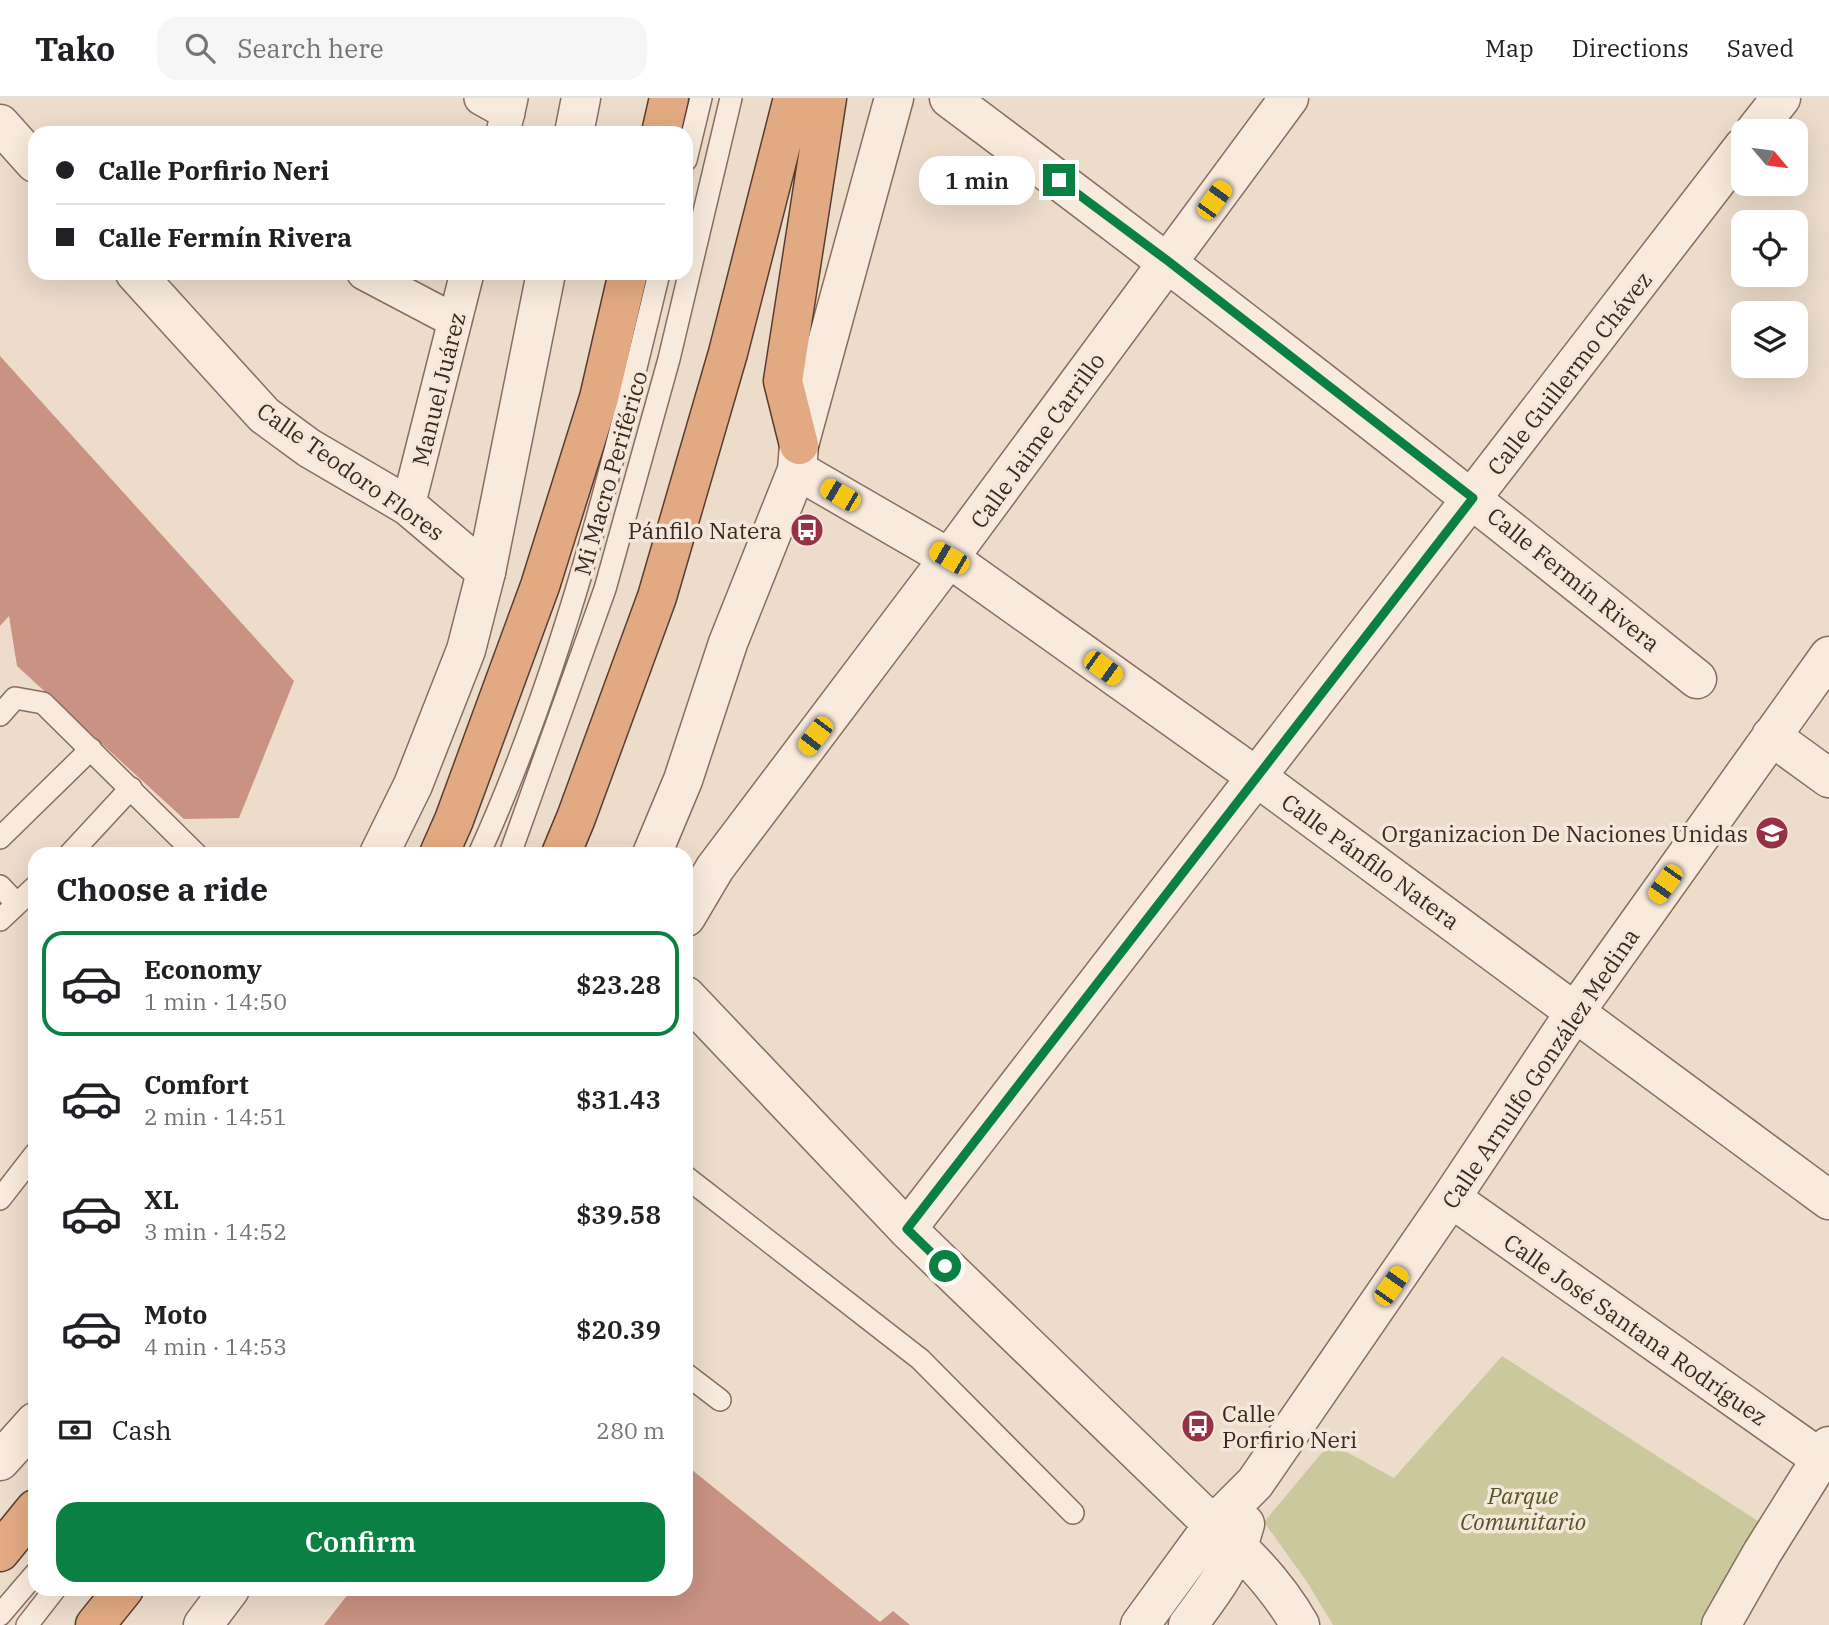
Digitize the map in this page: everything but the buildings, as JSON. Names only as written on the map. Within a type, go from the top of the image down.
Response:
[{"type":"highway","points":[[663,126],[669,98]]},
{"type":"highway","points":[[564,847],[657,597],[731,340],[793,98]]},
{"type":"highway","points":[[798,457],[783,381],[827,98]]},
{"type":"highway","points":[[442,847],[540,586],[599,398],[626,280]]},
{"type":"highway","points":[[0,1552],[28,1518]]},
{"type":"highway","points":[[95,1625],[118,1596]]},
{"type":"street","points":[[575,126],[581,98]]},
{"type":"street","points":[[656,847],[683,780],[729,643],[798,457],[894,98]]},
{"type":"street","name":"Calle Fermín Rivera","points":[[949,98],[1168,261],[1473,498],[1698,679]]},
{"type":"street","name":"Calle Jaime Carrillo","points":[[693,905],[715,869],[1289,98]]},
{"type":"street","points":[[1764,119],[1781,98]]},
{"type":"street","points":[[0,124],[28,155]]},
{"type":"street","name":"Calle Guillermo Chávez","points":[[907,1229],[1731,163]]},
{"type":"street","name":"Calle Teodoro Flores","points":[[141,280],[264,415],[309,448],[408,506],[486,572]]},
{"type":"street","points":[[377,280],[456,321]]},
{"type":"street","name":"Manuel Juárez","points":[[408,506],[465,280]]},
{"type":"street","points":[[382,847],[413,785],[466,650],[486,572],[545,280]]},
{"type":"street","name":"Calle Pánfilo Natera","points":[[798,457],[949,558],[1258,778],[1829,1200]]},
{"type":"street","name":"Calle Arnulfo González Medina","points":[[1140,1625],[1226,1535],[1255,1483],[1575,1012],[1829,656]]},
{"type":"street","points":[[1771,736],[1829,778]]},
{"type":"street","points":[[693,1003],[907,1229],[1226,1535],[1282,1593],[1300,1625]]},
{"type":"street","name":"Calle José Santana Rodríguez","points":[[1451,1198],[1825,1453]]},
{"type":"street","points":[[0,1461],[28,1430]]},
{"type":"street","points":[[1721,1625],[1762,1553],[1825,1453]]},
{"type":"street","name":"Calle Arnulfo González Medina","points":[[1188,1625],[1216,1588],[1226,1535]]},
{"type":"street","points":[[203,1625],[225,1596]]},
{"type":"lane","points":[[693,131],[701,98]]},
{"type":"lane","name":"Mi Macro Periférico","points":[[693,258],[731,98]]},
{"type":"lane","name":"Mi Macro Periférico","points":[[482,847],[548,683],[622,429],[657,280]]},
{"type":"lane","name":"Mi Macro Periférico","points":[[513,847],[605,589],[669,359],[688,280]]},
{"type":"lane","points":[[0,715],[15,698],[43,703],[189,847]]},
{"type":"lane","points":[[0,838],[91,749]]},
{"type":"lane","points":[[77,847],[131,788]]},
{"type":"lane","points":[[0,886],[17,904]]},
{"type":"lane","points":[[0,920],[28,894]]},
{"type":"lane","points":[[0,1199],[28,1163]]},
{"type":"lane","points":[[693,1182],[920,1359],[1073,1513]]},
{"type":"lane","points":[[693,1379],[720,1399]]},
{"type":"lane","points":[[0,1615],[28,1582]]},
{"type":"lane","points":[[27,1625],[50,1596]]},
{"type":"green space","name":"Parque Comunitario","points":[[1502,1356],[1792,1543],[1740,1625],[1333,1625],[1307,1582],[1264,1522],[1330,1443],[1394,1478]]},
{"type":"place","name":"Pánfilo Natera","points":[[807,530]]},
{"type":"place","name":"Organizacion De Naciones Unidas","points":[[1772,833]]},
{"type":"place","name":"Calle Porfirio Neri","points":[[1198,1426]]},
{"type":"route","points":[[945,1266],[907,1229],[1473,498],[1168,261],[1059,180]]}]
